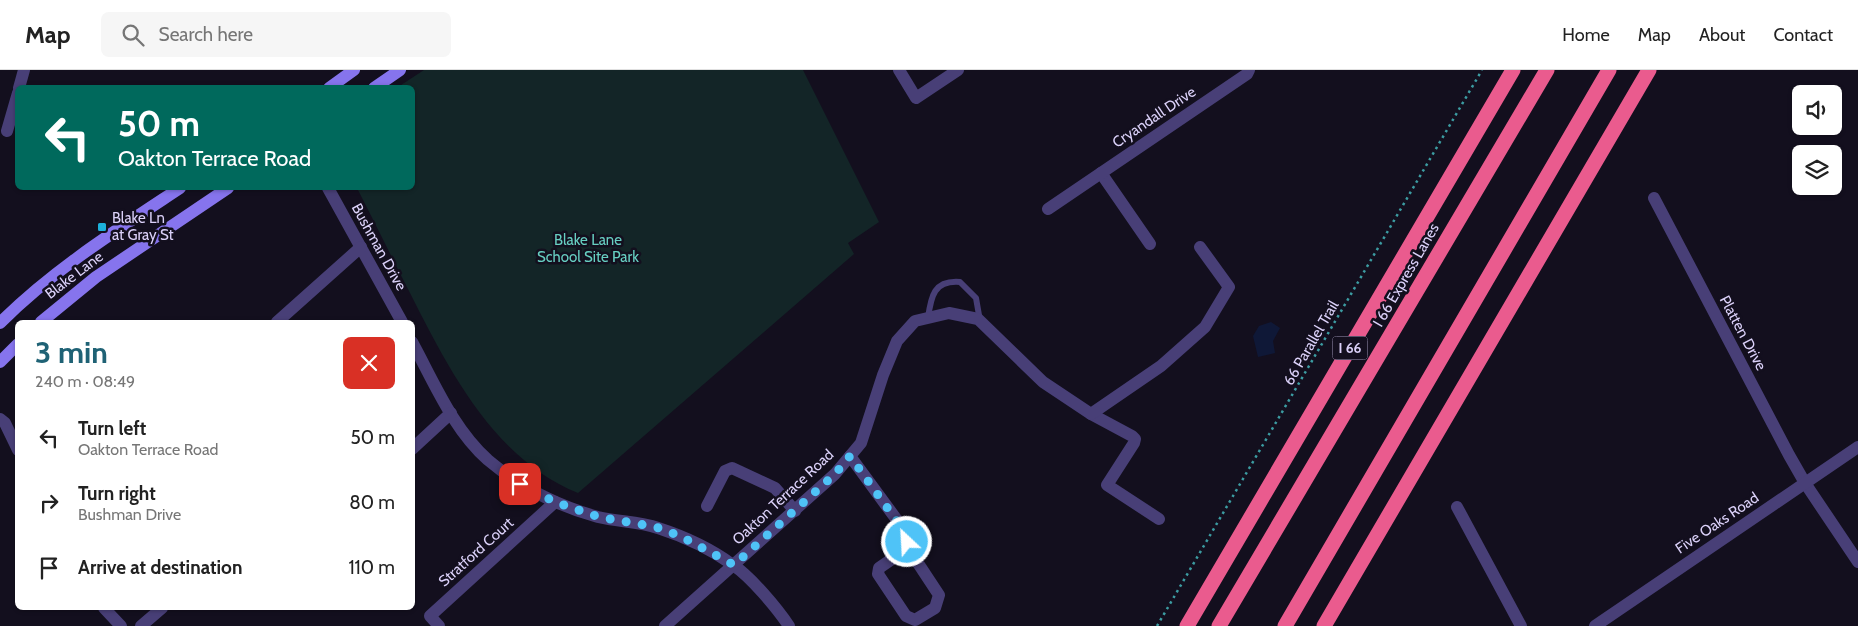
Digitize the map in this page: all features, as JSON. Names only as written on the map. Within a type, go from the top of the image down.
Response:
[{"type":"highway","name":"I 66","points":[[1187,626],[1513,70]]},
{"type":"highway","name":"I 66 Express Lanes","points":[[1219,626],[1547,70]]},
{"type":"highway","points":[[1285,626],[1609,70]]},
{"type":"highway","points":[[1324,626],[1648,70]]},
{"type":"main road","points":[[332,85],[354,70]]},
{"type":"main road","points":[[378,85],[400,70]]},
{"type":"main road","name":"Blake Lane","points":[[0,322],[42,285],[172,190]]},
{"type":"main road","name":"Blake Lane","points":[[42,320],[96,277],[225,190]]},
{"type":"main road","points":[[0,362],[15,347]]},
{"type":"street","points":[[20,85],[24,70]]},
{"type":"street","points":[[899,70],[916,98],[958,70]]},
{"type":"street","name":"Cryandall Drive","points":[[1048,209],[1247,74],[1250,70]]},
{"type":"street","points":[[8,132],[15,105]]},
{"type":"street","points":[[1101,173],[1150,244]]},
{"type":"street","name":"Bushman Drive","points":[[329,190],[401,320]]},
{"type":"street","name":"Platten Drive","points":[[1654,198],[1805,484],[1858,562]]},
{"type":"street","points":[[279,320],[361,247]]},
{"type":"street","points":[[1091,414],[1161,366],[1205,327],[1229,287],[1200,247]]},
{"type":"street","name":"Oakton Terrace Road","points":[[665,626],[835,474],[861,443],[883,375],[897,341],[915,321],[949,313],[978,319],[1043,382],[1091,414],[1132,436],[1134,443],[1107,485],[1159,519]]},
{"type":"street","points":[[415,347],[451,413],[468,439],[488,459],[520,484],[555,502],[599,517],[656,527],[680,536],[734,565],[766,597],[789,626]]},
{"type":"street","points":[[415,446],[451,413]]},
{"type":"street","points":[[0,418],[5,423],[15,444]]},
{"type":"street","name":"Five Oaks Road","points":[[1595,626],[1858,447]]},
{"type":"street","points":[[850,456],[904,531],[908,548],[939,595],[935,608],[915,620],[906,616],[878,574],[879,568],[908,548]]},
{"type":"street","points":[[707,506],[725,471],[732,468],[775,488],[795,510]]},
{"type":"street","name":"Stratford Court","points":[[439,626],[430,616],[555,502]]},
{"type":"street","points":[[1457,507],[1521,626]]},
{"type":"street","points":[[106,610],[121,626]]},
{"type":"street","points":[[141,626],[160,610]]},
{"type":"lane","points":[[928,318],[931,297],[938,288],[949,281],[960,282],[976,298],[980,322]]},
{"type":"path","name":"66 Parallel Trail","points":[[1158,626],[1482,70]]},
{"type":"green space","name":"Blake Lane School Site Park","points":[[424,70],[803,70],[879,222],[848,243],[854,254],[578,493],[548,478],[522,458],[498,435],[477,409],[441,352],[358,190],[415,190],[415,85],[401,85]]},
{"type":"water","points":[[1271,322],[1280,328],[1273,341],[1275,353],[1258,357],[1253,336],[1259,326]]},
{"type":"place","name":"Blake Ln at Gray St","points":[[102,227]]},
{"type":"route","points":[[520,484],[555,502],[599,517],[656,527],[680,536],[734,565],[835,474],[850,456],[904,531],[907,542]]}]
